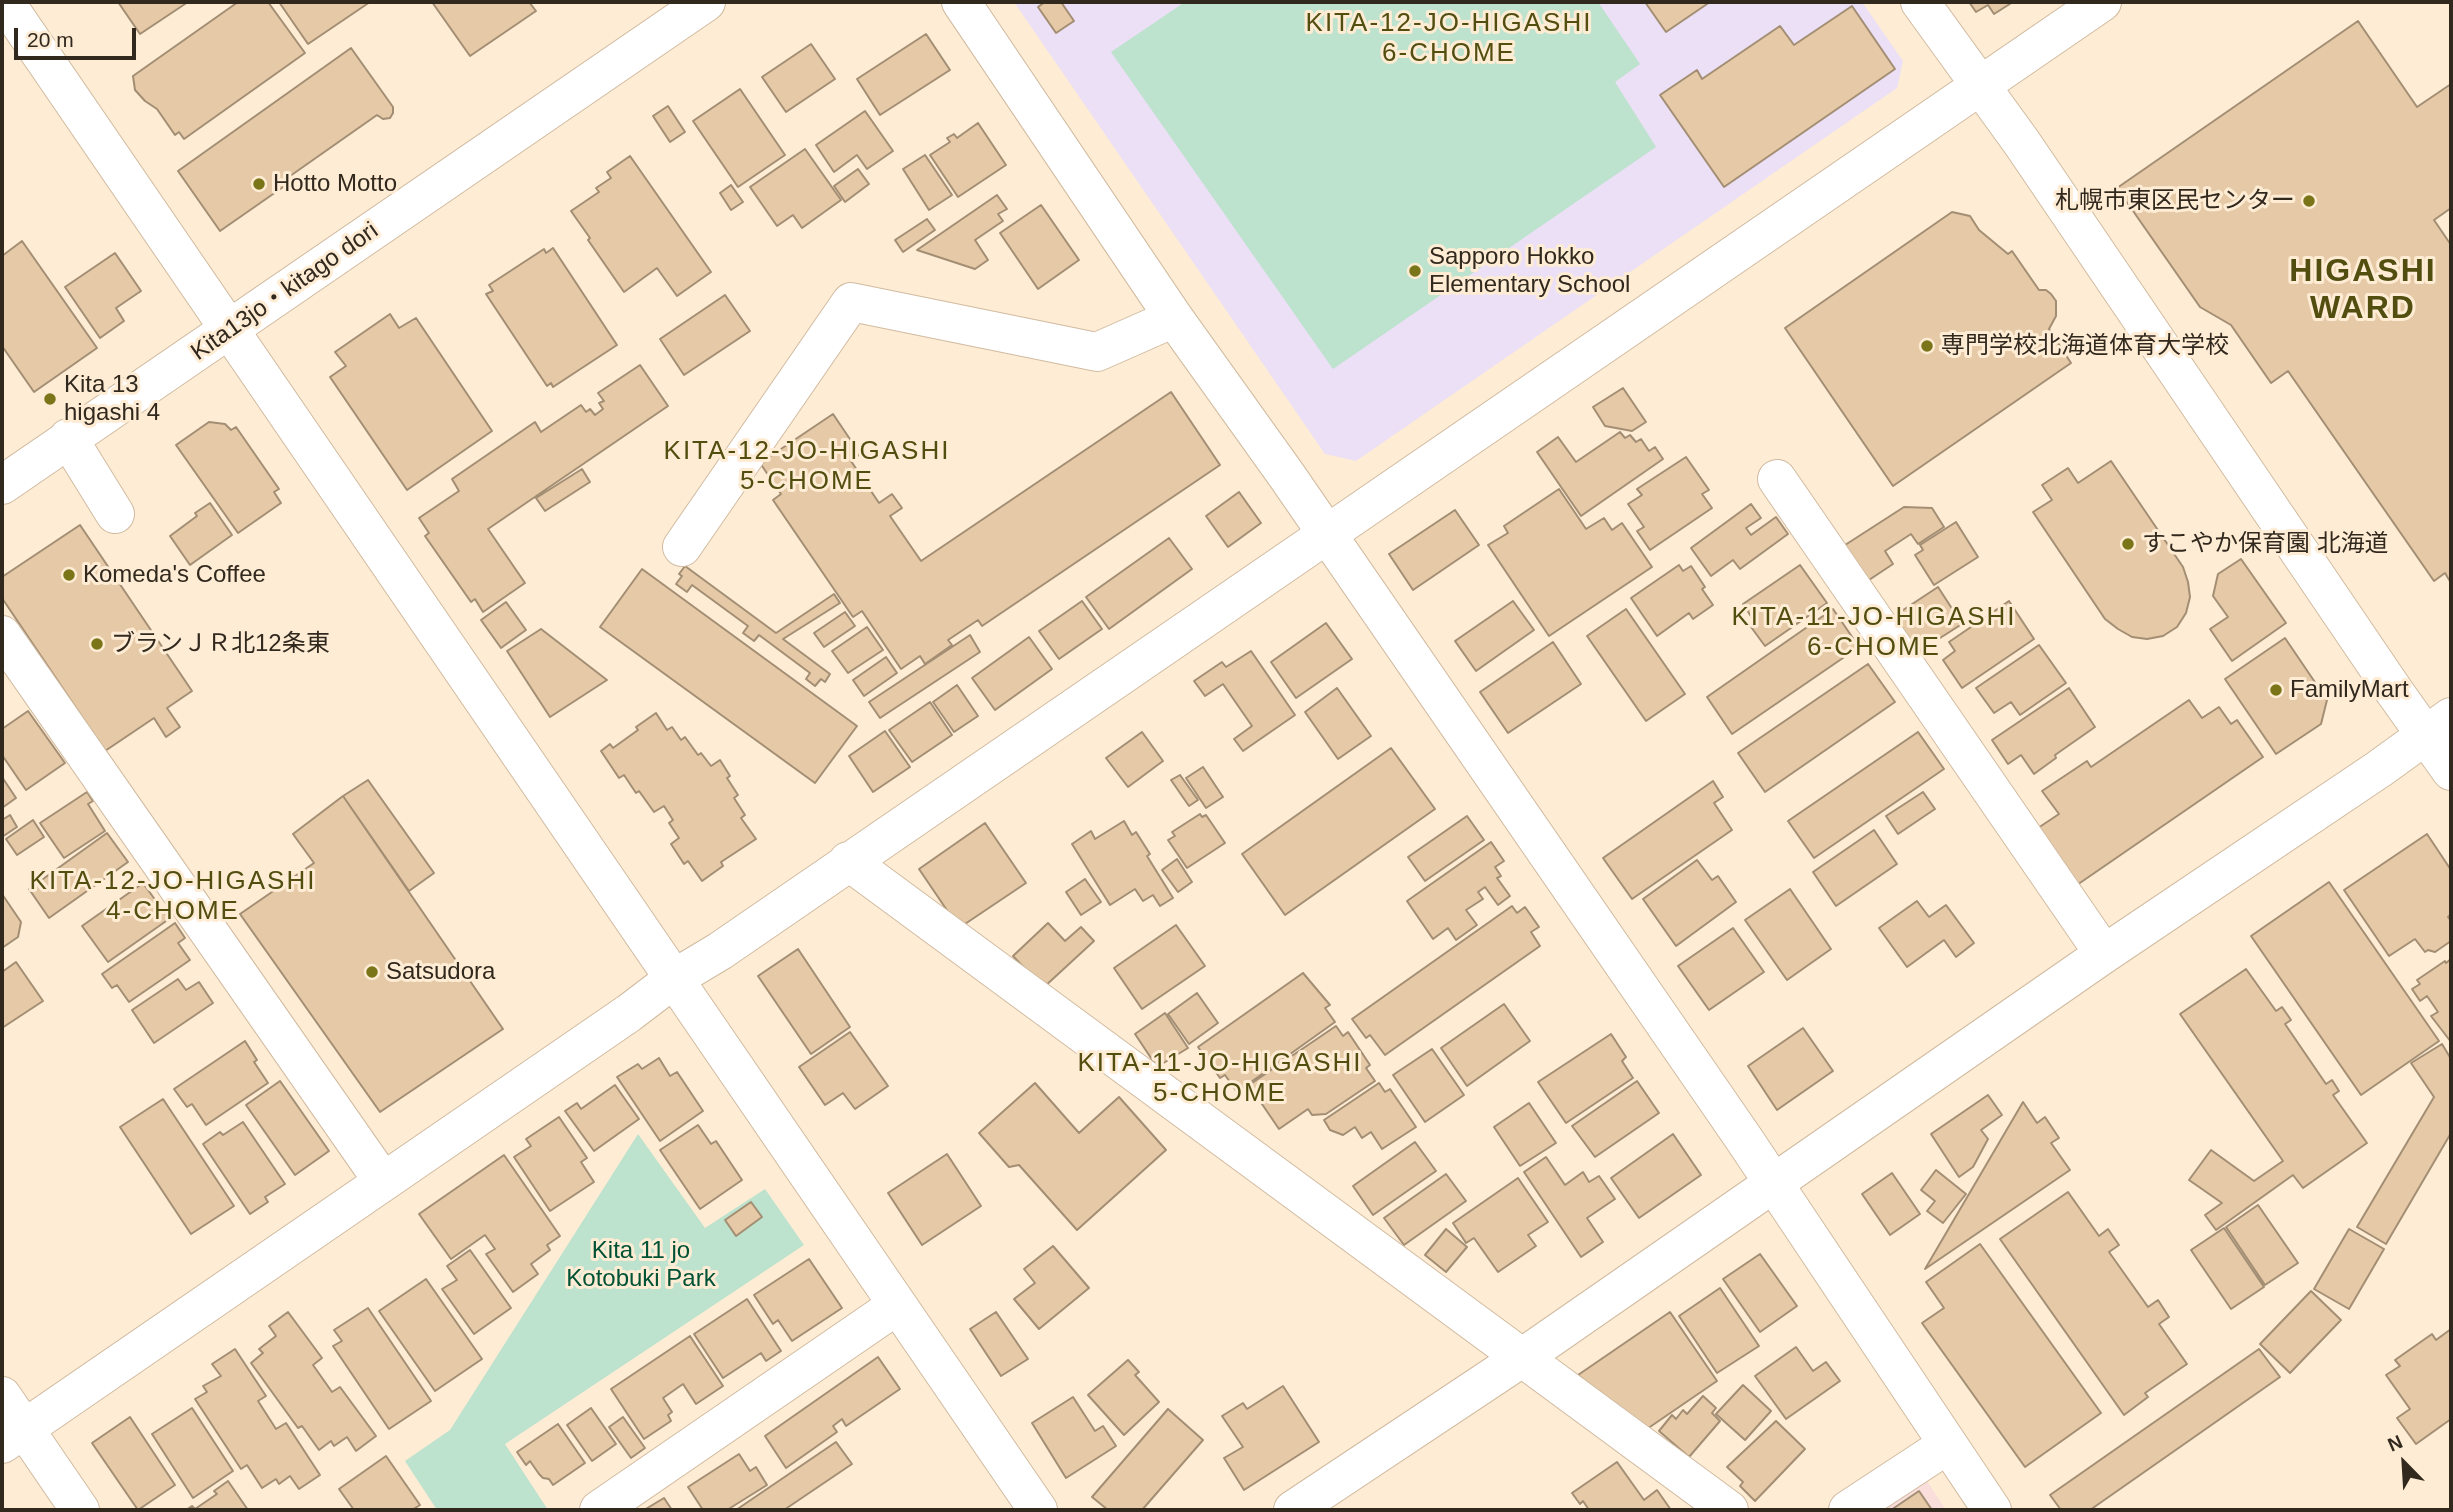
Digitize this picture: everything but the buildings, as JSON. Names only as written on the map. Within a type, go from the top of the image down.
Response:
[{"type":"street","points":[[7,2],[1038,1510]]},
{"type":"street","name":"Kita13jo・kitago dori","points":[[2,485],[706,2]]},
{"type":"street","points":[[961,2],[1174,318],[1327,535],[1773,1183],[1992,1510]]},
{"type":"street","points":[[1920,2],[2439,726],[2451,771]]},
{"type":"street","points":[[13,1436],[382,1180],[629,1013],[675,978],[720,951],[2102,2]]},
{"type":"street","points":[[682,547],[851,302],[1097,352],[1174,318]]},
{"type":"street","points":[[68,438],[115,514]]},
{"type":"street","points":[[1777,479],[2104,954]]},
{"type":"street","points":[[2,635],[382,1180]]},
{"type":"street","points":[[1293,1510],[1523,1357],[2104,954],[2439,726]]},
{"type":"street","points":[[848,861],[1729,1510]]},
{"type":"street","points":[[599,1510],[896,1306]]},
{"type":"street","points":[[2,1396],[13,1436],[80,1510]]},
{"type":"street","points":[[1848,1510],[1948,1445]]},
{"type":"shaded area","name":"Sapporo Hokko Elementary School","points":[[1014,2],[1862,2],[1903,61],[1897,88],[1356,461],[1325,454]]},
{"type":"shaded area","points":[[1925,1478],[1946,1510],[1879,1510]]},
{"type":"green space","points":[[1185,2],[1598,2],[1640,64],[1615,82],[1656,147],[1333,369],[1111,52]]},
{"type":"green space","name":"Kita 11 jo Kotobuki Park","points":[[638,1134],[705,1228],[765,1189],[804,1245],[505,1444],[548,1510],[437,1510],[405,1461],[450,1430]]},
{"type":"place","name":"Hotto Motto","points":[[259,184]]},
{"type":"place","name":"札幌市東区民センター","points":[[2309,201]]},
{"type":"place","name":"Sapporo Hokko Elementary School","points":[[1415,271]]},
{"type":"place","name":"専門学校北海道体育大学校","points":[[1927,346]]},
{"type":"place","name":"Kita 13 higashi 4","points":[[50,399]]},
{"type":"place","name":"すこやか保育園 北海道","points":[[2128,544]]},
{"type":"place","name":"Komeda's Coffee","points":[[69,575]]},
{"type":"place","name":"ブランＪＲ北12条東","points":[[97,644]]},
{"type":"place","name":"FamilyMart","points":[[2276,690]]},
{"type":"place","name":"Satsudora","points":[[372,972]]},
{"type":"district","name":"KITA-12-JO-HIGASHI 6-CHOME","points":[[1449,39]]},
{"type":"district","name":"HIGASHI WARD","points":[[2363,290]]},
{"type":"district","name":"KITA-12-JO-HIGASHI 5-CHOME","points":[[807,467]]},
{"type":"district","name":"KITA-11-JO-HIGASHI 6-CHOME","points":[[1874,633]]},
{"type":"district","name":"KITA-12-JO-HIGASHI 4-CHOME","points":[[173,897]]},
{"type":"district","name":"KITA-11-JO-HIGASHI 5-CHOME","points":[[1220,1079]]}]
